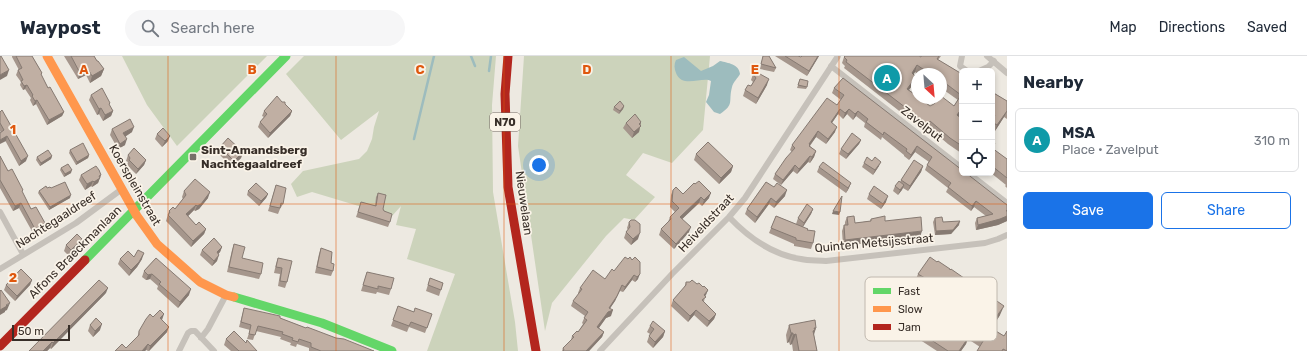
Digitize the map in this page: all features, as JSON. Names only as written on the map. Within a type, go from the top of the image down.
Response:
[{"type":"street","name":"Koerspleinstraat","points":[[47,56],[134,211],[157,244],[200,282],[226,295],[322,323],[392,351]]},
{"type":"street","name":"Alfons Braeckmanlaan","points":[[0,346],[286,56]]},
{"type":"street","name":"Nieuwelaan","points":[[508,56],[505,94],[508,187],[536,351]]},
{"type":"street","name":"Heiveldstraat","points":[[600,351],[672,274],[729,217],[745,198],[838,56]]},
{"type":"street","points":[[962,56],[960,66],[963,68]]},
{"type":"street","points":[[987,56],[1007,73]]},
{"type":"street","points":[[986,68],[994,61]]},
{"type":"street","name":"Zavelput","points":[[831,66],[959,166]]},
{"type":"street","points":[[972,176],[1007,204]]},
{"type":"street","name":"Nachtegaaldreef","points":[[0,268],[76,222],[122,189]]},
{"type":"street","points":[[0,212],[23,254]]},
{"type":"street","name":"Quinten Metsijsstraat","points":[[729,217],[758,243],[783,254],[800,259],[826,261],[984,243],[998,239],[1007,234]]},
{"type":"street","points":[[201,338],[208,329],[226,295]]},
{"type":"street","points":[[179,351],[188,333],[191,331],[195,331],[214,351]]},
{"type":"green space","points":[[122,56],[267,56],[177,146],[147,105]]},
{"type":"green space","points":[[304,56],[496,56],[492,105],[493,192],[515,322],[518,351],[427,351],[455,274],[407,259],[416,229],[396,225],[401,206],[392,216],[312,192],[297,197],[291,184],[303,171],[359,159],[367,151],[372,139],[379,111],[341,140],[286,74]]},
{"type":"green space","points":[[524,56],[710,56],[703,130],[672,163],[643,153],[626,175],[655,197],[634,220],[624,218],[606,236],[552,303],[545,331],[518,146]]},
{"type":"water","points":[[684,57],[701,71],[720,61],[733,64],[738,68],[740,74],[734,82],[730,102],[725,111],[720,114],[714,112],[706,102],[709,95],[711,81],[688,81],[679,78],[674,66],[676,60]]},
{"type":"building","points":[[0,56],[9,70],[0,75]]},
{"type":"building","points":[[16,56],[32,56],[42,73],[41,74],[48,88],[50,87],[64,112],[49,120],[37,100],[35,101],[27,85],[24,86],[21,81],[23,80],[18,70],[22,68]]},
{"type":"building","points":[[71,56],[94,56],[104,69],[92,76],[88,69],[80,73]]},
{"type":"building","points":[[763,56],[769,56],[776,68],[761,64]]},
{"type":"building","points":[[785,56],[801,57],[818,56],[809,71]]},
{"type":"building","points":[[845,56],[939,56],[937,59],[959,72],[959,94],[947,84],[947,68],[921,68],[917,65],[915,68],[911,68],[911,84],[907,89],[911,92],[911,104],[927,104],[930,106],[934,104],[947,104],[947,101],[954,106],[959,98],[959,112],[957,115],[959,117],[959,144],[930,121],[927,124],[846,62],[847,60],[844,57]]},
{"type":"building","points":[[753,74],[760,74],[769,79],[758,98],[745,90],[748,85],[751,86],[756,78]]},
{"type":"building","points":[[843,78],[959,168],[959,176],[970,176],[1007,205],[1007,216],[978,225],[977,218],[993,214],[976,201],[972,206],[948,187],[951,183],[927,165],[932,157],[917,146],[911,155],[906,151],[907,149],[884,132],[883,135],[866,122],[868,119],[858,111],[855,114],[849,109],[845,113],[840,109],[831,122],[837,127],[828,139],[818,131],[809,144],[809,146],[816,151],[812,157],[810,156],[799,169],[795,165],[783,180],[775,174],[795,148],[792,145],[827,98],[837,105],[844,95],[834,88]]},
{"type":"building","points":[[800,79],[808,81],[807,87],[798,85]]},
{"type":"building","points":[[102,88],[113,111],[105,115],[101,108],[99,109],[91,95]]},
{"type":"building","points":[[995,94],[1007,101],[1007,111],[997,125],[995,124]]},
{"type":"building","points":[[277,96],[282,102],[285,102],[285,104],[292,111],[270,133],[260,122],[267,114],[264,111]]},
{"type":"building","points":[[620,101],[624,106],[620,111],[614,107]]},
{"type":"building","points":[[2,110],[28,156],[21,161],[7,136],[0,140],[0,133],[4,130],[0,123],[0,112]]},
{"type":"building","points":[[635,114],[641,122],[639,124],[641,126],[634,132],[626,123]]},
{"type":"building","points":[[130,119],[134,127],[123,133],[127,139],[120,144],[112,129]]},
{"type":"building","points":[[163,128],[170,136],[165,141],[157,134]]},
{"type":"building","points":[[852,133],[861,140],[848,154],[841,149]]},
{"type":"building","points":[[228,138],[243,152],[234,161],[220,147]]},
{"type":"building","points":[[708,142],[733,166],[721,178],[696,154]]},
{"type":"building","points":[[83,143],[89,155],[77,162],[70,150]]},
{"type":"building","points":[[134,148],[146,160],[138,169],[129,160],[130,158],[128,155]]},
{"type":"building","points":[[48,150],[52,156],[41,163],[37,157]]},
{"type":"building","points":[[995,150],[1007,159],[1007,178],[995,168]]},
{"type":"building","points":[[0,156],[8,171],[12,169],[31,209],[36,207],[45,223],[35,229],[21,203],[15,206],[0,180]]},
{"type":"building","points":[[867,157],[872,161],[875,157],[881,162],[875,170],[864,163]]},
{"type":"building","points":[[914,160],[923,166],[910,186],[901,180]]},
{"type":"building","points":[[823,162],[851,183],[848,188],[819,167]]},
{"type":"building","points":[[68,164],[72,170],[65,174],[61,168]]},
{"type":"building","points":[[96,166],[101,175],[99,176],[100,178],[87,184],[81,175]]},
{"type":"building","points":[[195,179],[210,192],[201,204],[196,205],[186,214],[196,225],[199,222],[206,229],[193,241],[168,215],[170,212],[169,211],[173,207],[175,209],[186,195],[184,191]]},
{"type":"building","points":[[699,181],[711,193],[704,200],[701,197],[680,217],[691,227],[676,244],[661,229],[679,208],[672,201],[673,190],[676,187],[683,194],[694,183],[695,184]]},
{"type":"building","points":[[899,181],[904,185],[900,190],[895,186]]},
{"type":"building","points":[[65,182],[71,195],[50,207],[39,191],[46,186],[47,188],[51,188]]},
{"type":"building","points":[[766,182],[774,187],[777,183],[787,190],[776,202],[771,198],[757,217],[747,209]]},
{"type":"building","points":[[256,183],[268,194],[261,201],[248,191]]},
{"type":"building","points":[[276,185],[286,188],[283,204],[281,203],[280,208],[270,206]]},
{"type":"building","points":[[874,186],[888,196],[883,204],[869,194]]},
{"type":"building","points":[[378,193],[386,195],[383,209],[384,211],[392,214],[390,222],[358,212],[361,202],[376,206]]},
{"type":"building","points":[[842,196],[840,212],[833,211]]},
{"type":"building","points":[[807,204],[813,209],[804,223],[798,218]]},
{"type":"building","points":[[776,216],[808,229],[807,230],[815,231],[813,243],[796,240],[796,238],[771,228]]},
{"type":"building","points":[[854,216],[855,223],[871,221],[871,219],[885,216],[885,221],[921,217],[922,231],[845,240],[844,225],[848,225],[847,217]]},
{"type":"building","points":[[942,217],[943,222],[960,221],[953,230],[936,231],[935,218]]},
{"type":"building","points":[[631,220],[635,220],[640,224],[640,233],[633,239],[626,232],[630,227],[629,222]]},
{"type":"building","points":[[77,234],[82,239],[71,250],[66,245]]},
{"type":"building","points":[[214,238],[222,247],[217,252],[219,255],[214,261],[202,250]]},
{"type":"building","points":[[234,244],[245,247],[242,258],[263,263],[261,274],[229,267]]},
{"type":"building","points":[[321,248],[332,252],[331,263],[334,264],[333,271],[317,267]]},
{"type":"building","points":[[138,250],[144,253],[139,262],[131,270],[120,259],[128,251],[134,257]]},
{"type":"building","points":[[625,257],[628,259],[630,257],[632,260],[635,257],[640,262],[640,274],[637,277],[634,275],[625,287],[622,285],[609,308],[613,310],[608,312],[597,327],[604,332],[586,351],[563,351],[563,348],[574,337],[572,336],[577,331],[578,332],[587,320],[584,318],[588,312],[573,301],[582,289],[580,288],[593,270],[605,279],[612,269],[614,271]]},
{"type":"building","points":[[930,257],[962,277],[923,277],[918,274]]},
{"type":"building","points":[[156,258],[191,289],[180,302],[159,284],[161,282],[152,274],[148,275],[144,271]]},
{"type":"building","points":[[278,258],[292,261],[287,282],[280,281],[282,268],[276,267]]},
{"type":"building","points":[[21,269],[32,280],[17,296],[6,285]]},
{"type":"building","points":[[367,272],[394,278],[391,289],[378,286],[378,289],[363,285]]},
{"type":"building","points":[[430,278],[443,283],[441,290],[428,285]]},
{"type":"building","points":[[99,280],[108,288],[53,343],[52,342],[43,351],[29,351]]},
{"type":"building","points":[[692,280],[697,284],[699,283],[703,287],[704,286],[708,290],[704,295],[706,297],[702,300],[716,314],[709,321],[696,310],[690,316],[673,300],[686,285],[686,282],[690,282]]},
{"type":"building","points":[[1,290],[10,303],[0,310],[0,291]]},
{"type":"building","points":[[997,301],[1004,306],[997,316]]},
{"type":"building","points":[[398,306],[414,312],[415,308],[432,314],[427,328],[411,322],[409,326],[393,320]]},
{"type":"building","points":[[244,308],[280,316],[280,318],[306,328],[307,327],[336,338],[344,339],[374,351],[321,351],[311,347],[311,343],[299,339],[298,342],[292,340],[293,338],[282,334],[283,332],[258,326],[255,335],[249,334],[251,325],[241,322]]},
{"type":"building","points":[[160,310],[164,314],[160,318],[169,327],[150,346],[148,344],[142,351],[115,351],[122,344],[126,348],[139,335],[139,331],[150,314],[153,317]]},
{"type":"building","points":[[96,318],[102,324],[95,331],[90,325]]},
{"type":"building","points":[[815,320],[816,328],[814,328],[815,330],[813,331],[817,351],[799,351],[796,334],[793,335],[793,333],[791,333],[789,325]]},
{"type":"building","points":[[653,321],[665,331],[655,342],[649,336],[654,329],[650,326]]},
{"type":"building","points":[[234,331],[246,343],[247,340],[257,351],[239,351],[226,339]]},
{"type":"building","points":[[1007,331],[1007,351],[1003,349],[1002,351],[977,351],[983,341],[997,341],[997,332],[1004,336]]},
{"type":"building","points":[[933,341],[966,341],[959,351],[948,351]]},
{"type":"waterway","points":[[414,139],[434,56]]},
{"type":"waterway","points":[[471,56],[475,66]]},
{"type":"waterway","points":[[489,71],[491,56]]},
{"type":"traffic: fast","points":[[85,260],[286,56]]},
{"type":"traffic: fast","points":[[234,297],[322,323],[392,351]]},
{"type":"traffic: slow","points":[[47,56],[137,216],[157,244],[200,282],[226,295],[234,297]]},
{"type":"traffic: jam","points":[[508,56],[505,94],[508,187],[536,351]]},
{"type":"traffic: jam","points":[[0,346],[85,260]]},
{"type":"place","name":"MSA","points":[[887,78]]},
{"type":"place","name":"Sint-Amandsberg Nachtegaaldreef","points":[[193,157]]}]
